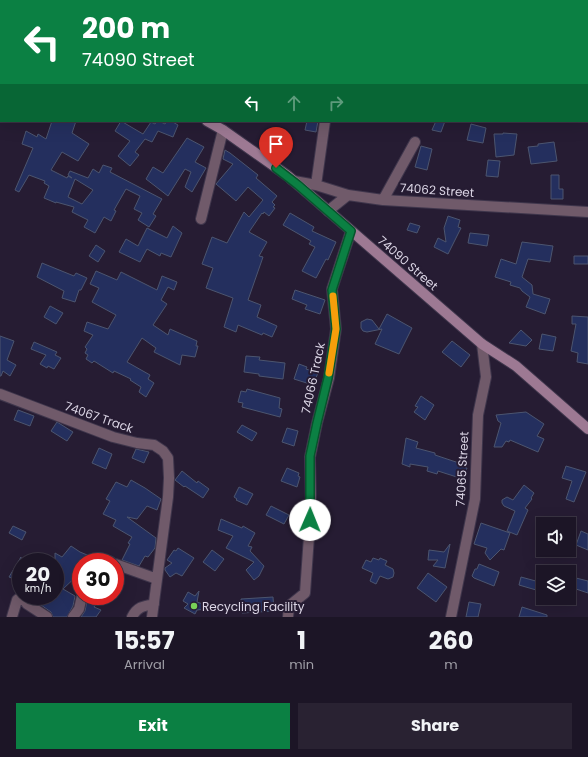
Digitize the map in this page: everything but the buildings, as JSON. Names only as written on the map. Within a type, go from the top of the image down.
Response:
[{"type":"street","name":"74090 Street","points":[[209,122],[223,130],[288,176],[482,344],[516,366],[588,429]]},
{"type":"street","points":[[316,185],[325,122]]},
{"type":"street","points":[[201,219],[223,130]]},
{"type":"street","points":[[383,200],[415,142]]},
{"type":"street","name":"74062 Street","points":[[288,176],[294,181],[316,185],[348,195],[383,200],[588,212]]},
{"type":"street","points":[[328,211],[348,195]]},
{"type":"street","name":"74066 Track","points":[[288,617],[289,606],[305,593],[309,533],[310,456],[328,378],[336,329],[332,290],[351,231]]},
{"type":"street","name":"74065 Street","points":[[451,617],[476,499],[478,415],[486,377],[482,344]]},
{"type":"street","name":"74067 Track","points":[[0,394],[113,437],[154,445],[163,451],[168,458],[168,497],[152,617]]},
{"type":"street","points":[[124,567],[157,579]]},
{"type":"street","points":[[132,617],[139,608],[154,604]]},
{"type":"street","points":[[12,617],[16,605]]},
{"type":"street","points":[[29,605],[47,617]]},
{"type":"street","points":[[73,617],[80,605]]},
{"type":"slow traffic","points":[[329,373],[336,329],[333,296]]},
{"type":"place","name":"Recycling Facility","points":[[194,606]]},
{"type":"route","points":[[276,168],[288,176],[351,231],[332,290],[336,329],[328,378],[310,456],[310,520]]}]
